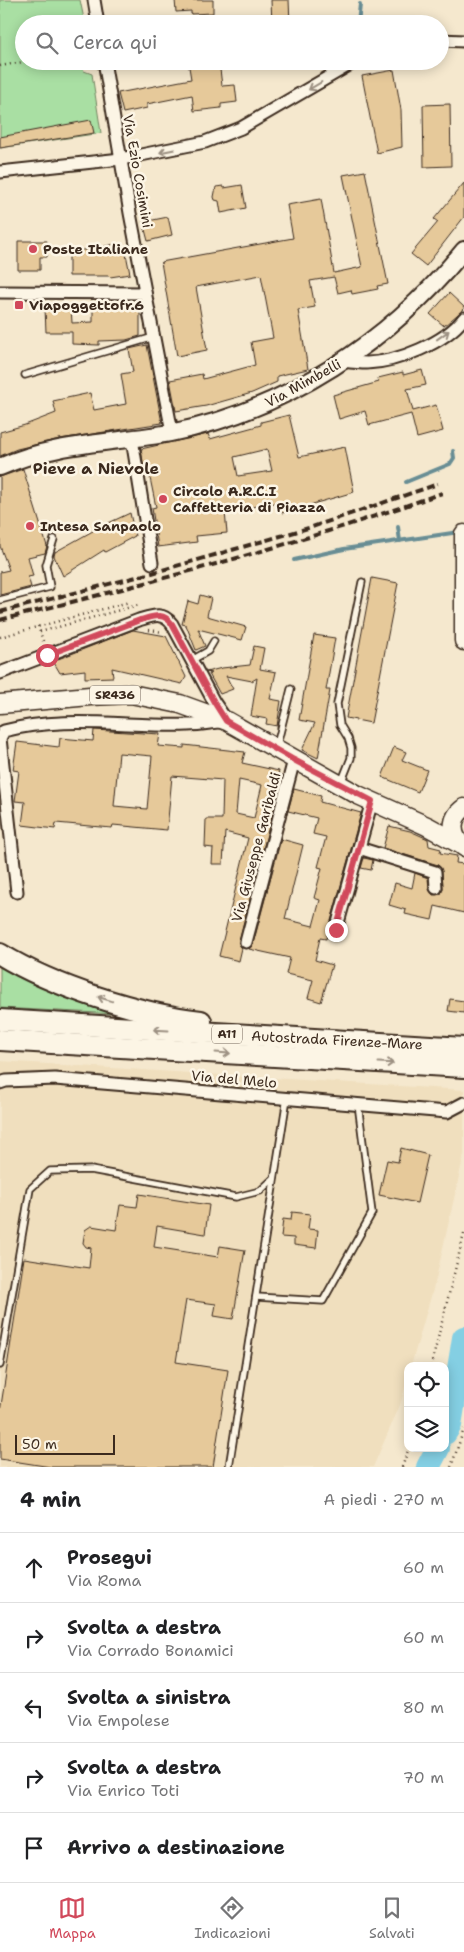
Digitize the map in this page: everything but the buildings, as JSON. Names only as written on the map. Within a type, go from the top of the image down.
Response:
[{"type":"highway","points":[[0,954],[46,979],[136,1007],[188,1019],[274,1027],[342,1041]]},
{"type":"highway","name":"Autostrada Firenze-Mare","points":[[0,1020],[342,1041],[458,1057]]},
{"type":"highway","name":"Autostrada Firenze-Mare","points":[[0,1040],[113,1046],[458,1057]]},
{"type":"highway","points":[[0,1048],[113,1046]]},
{"type":"main road","name":"Via Mimbelli","points":[[0,467],[21,458],[45,452],[172,432],[223,419],[258,407],[286,394],[344,361],[408,310],[464,250]]},
{"type":"main road","points":[[464,534],[464,641]]},
{"type":"main road","name":"SR436","points":[[0,704],[131,694],[180,704],[226,721],[340,785],[427,826],[461,845]]},
{"type":"main road","points":[[461,845],[454,834],[453,824],[456,816],[464,808]]},
{"type":"main road","name":"SR436","points":[[427,826],[453,824]]},
{"type":"street","points":[[94,0],[96,15]]},
{"type":"street","points":[[449,40],[464,41]]},
{"type":"street","name":"Via Ezio Cosimini","points":[[106,70],[172,432]]},
{"type":"street","points":[[0,172],[121,159],[187,147],[225,135],[291,100],[341,70]]},
{"type":"street","points":[[0,292],[145,293]]},
{"type":"street","points":[[344,361],[376,362],[420,349],[443,336],[464,318]]},
{"type":"street","points":[[132,439],[152,563]]},
{"type":"street","points":[[0,673],[140,620],[160,615],[169,620],[226,721],[189,725],[87,723],[18,728],[4,732],[0,738],[17,892]]},
{"type":"street","name":"Via Giuseppe Garibaldi","points":[[246,942],[294,760]]},
{"type":"street","points":[[336,930],[372,801]]},
{"type":"street","points":[[359,848],[435,872],[436,888]]},
{"type":"street","name":"Via del Melo","points":[[0,1083],[6,1081],[54,1079],[447,1112],[464,1103]]},
{"type":"lane","points":[[25,375],[154,337]]},
{"type":"lane","points":[[0,600],[50,587],[46,565],[54,539]]},
{"type":"lane","points":[[340,785],[351,758],[351,748],[348,738],[340,725],[337,704],[362,582]]},
{"type":"lane","points":[[192,660],[208,651],[214,641]]},
{"type":"lane","points":[[276,750],[291,689]]},
{"type":"lane","points":[[229,1467],[287,1098]]},
{"type":"lane","points":[[256,1297],[323,1301],[372,1213],[358,1104]]},
{"type":"lane","points":[[0,1365],[30,1189],[50,1171],[91,1170],[236,1197],[260,1191],[274,1178]]},
{"type":"path","points":[[0,66],[15,63]]},
{"type":"path","points":[[0,637],[129,602]]},
{"type":"path","points":[[40,632],[138,605],[141,629],[166,633]]},
{"type":"path","points":[[38,626],[47,655]]},
{"type":"path","points":[[432,1362],[464,1234]]},
{"type":"path","points":[[451,1467],[464,1429]]},
{"type":"path","points":[[402,1467],[408,1452]]},
{"type":"shaded area","points":[[0,1061],[464,1090],[464,1154],[436,1279],[412,1362],[404,1362],[404,1392],[400,1405],[373,1467],[0,1467]]},
{"type":"green space","points":[[0,0],[80,0],[83,15],[15,15],[15,70],[83,70],[92,74],[101,133],[0,148]]},
{"type":"green space","points":[[0,962],[49,987],[117,1014],[0,1008]]},
{"type":"waterway","points":[[359,15],[360,4]]},
{"type":"waterway","points":[[406,482],[450,464],[454,458],[453,451]]},
{"type":"waterway","points":[[398,527],[400,541]]},
{"type":"waterway","points":[[294,560],[344,549],[459,532]]},
{"type":"waterway","points":[[449,1427],[464,1338]]},
{"type":"waterway","points":[[428,1467],[436,1452]]},
{"type":"railway","points":[[0,612],[152,573],[312,527],[438,484]]},
{"type":"railway","points":[[0,620],[278,546],[333,530],[442,493]]},
{"type":"place","name":"Poste Italiane","points":[[33,249]]},
{"type":"place","name":"Viapoggettofr.6","points":[[19,305]]},
{"type":"place","name":"Circolo A.R.C.I Caffetteria di Piazza","points":[[163,499]]},
{"type":"place","name":"Intesa Sanpaolo","points":[[30,526]]},
{"type":"district","name":"Pieve a Nievole","points":[[96,468]]},
{"type":"route","points":[[47,655],[140,620],[160,615],[165,617],[172,624],[226,721],[294,760],[372,801],[336,930]]}]
